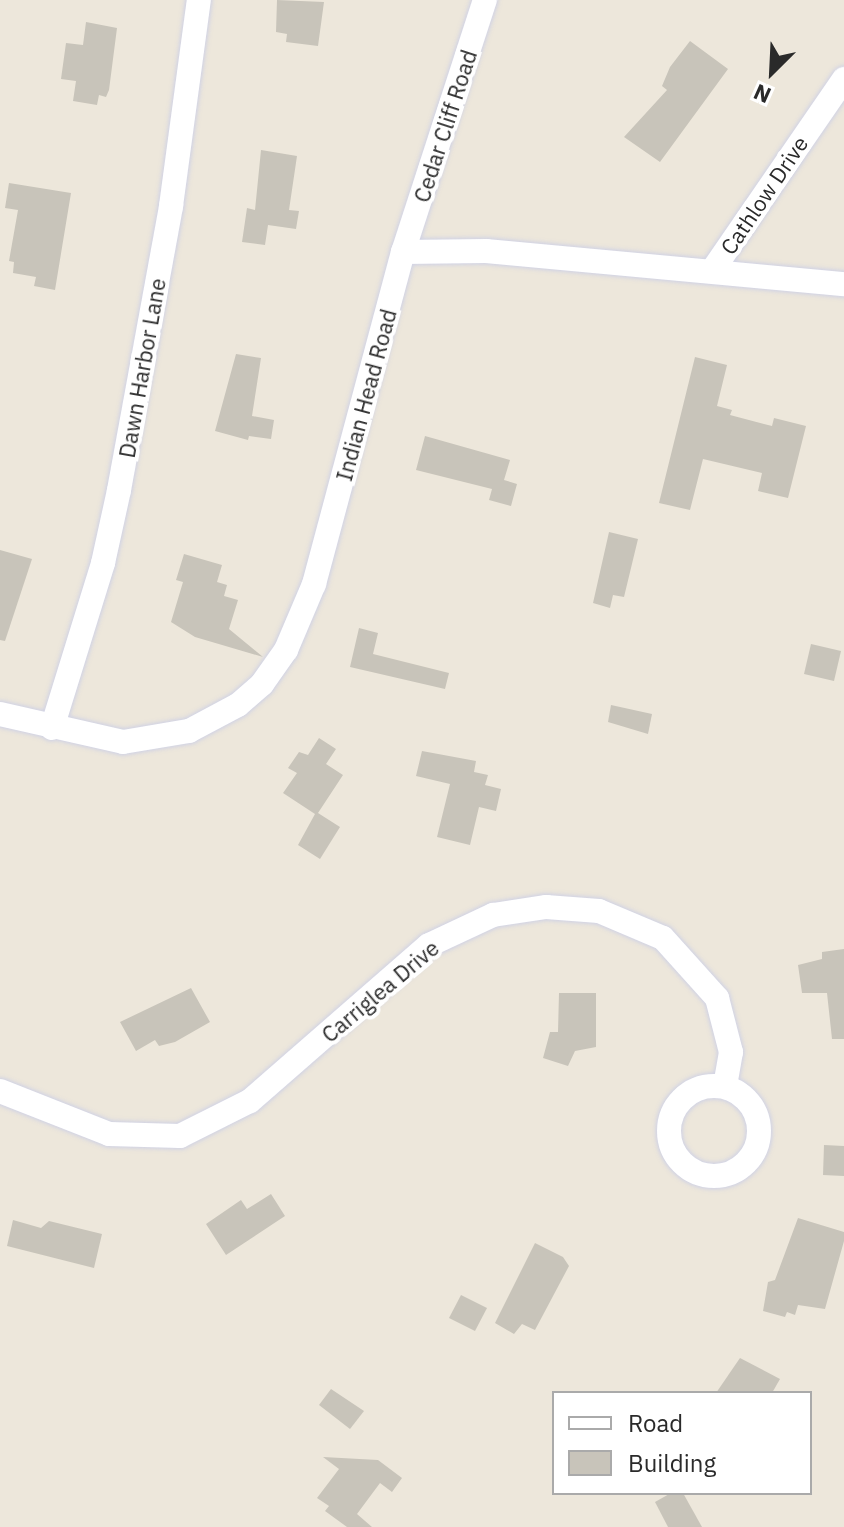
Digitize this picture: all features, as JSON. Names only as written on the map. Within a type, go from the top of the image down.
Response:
[{"type":"street","name":"Dawn Harbor Lane","points":[[52,728],[103,563],[123,474],[171,206],[199,0]]},
{"type":"street","name":"Cedar Cliff Road","points":[[403,252],[485,0]]},
{"type":"street","name":"Cathlow Drive","points":[[712,271],[844,79]]},
{"type":"street","points":[[403,252],[486,251],[844,284]]},
{"type":"street","name":"Indian Head Road","points":[[0,714],[123,742],[156,739],[213,721],[262,684],[286,650],[314,584],[403,252]]},
{"type":"street","name":"Carriglea Drive","points":[[0,1091],[109,1134],[180,1136],[250,1101],[429,945],[493,915],[546,907],[599,911],[663,938],[717,998],[731,1052],[725,1086]]},
{"type":"building","points":[[277,0],[324,2],[318,46],[286,42],[287,34],[276,32]]},
{"type":"building","points":[[86,22],[117,28],[109,90],[106,97],[99,95],[97,105],[73,101],[76,81],[61,79],[66,43],[83,45]]},
{"type":"building","points":[[690,41],[728,69],[660,162],[624,137],[667,90],[662,86],[670,67]]},
{"type":"building","points":[[261,150],[297,156],[289,210],[299,211],[296,229],[268,225],[265,245],[242,242],[247,208],[255,210]]},
{"type":"building","points":[[9,183],[71,193],[55,290],[34,286],[36,277],[13,273],[14,262],[9,261],[18,210],[5,208]]},
{"type":"building","points":[[236,354],[261,358],[252,416],[274,420],[271,439],[249,436],[248,440],[215,431]]},
{"type":"building","points":[[695,357],[727,365],[717,406],[732,410],[730,415],[772,426],[774,418],[806,426],[788,498],[758,491],[762,473],[703,459],[690,510],[659,503]]},
{"type":"building","points":[[425,436],[510,460],[504,480],[517,484],[511,506],[489,500],[492,489],[416,470]]},
{"type":"building","points":[[609,532],[638,539],[624,597],[613,595],[610,608],[593,603]]},
{"type":"building","points":[[0,550],[32,559],[5,641],[0,640]]},
{"type":"building","points":[[184,554],[222,565],[217,582],[227,585],[224,596],[238,600],[229,629],[263,657],[195,637],[171,622],[183,582],[176,580]]},
{"type":"building","points":[[359,628],[378,633],[373,654],[449,673],[445,689],[350,667]]},
{"type":"building","points":[[811,644],[841,651],[834,681],[804,674]]},
{"type":"building","points":[[611,705],[652,714],[648,734],[608,722]]},
{"type":"building","points":[[319,738],[336,749],[326,764],[343,775],[318,813],[340,827],[320,859],[298,845],[315,814],[283,793],[297,773],[288,768],[299,752],[308,755]]},
{"type":"building","points":[[422,751],[476,761],[474,772],[488,775],[485,785],[501,789],[496,811],[479,807],[470,845],[437,837],[450,784],[416,776]]},
{"type":"building","points":[[844,949],[844,1039],[832,1039],[827,993],[802,993],[798,965],[822,959],[822,952]]},
{"type":"building","points":[[191,988],[210,1022],[175,1042],[159,1046],[155,1040],[136,1051],[120,1022]]},
{"type":"building","points":[[559,993],[596,993],[596,1047],[575,1051],[568,1066],[543,1058],[550,1032],[558,1032]]},
{"type":"building","points":[[824,1145],[844,1146],[844,1176],[823,1175]]},
{"type":"building","points":[[271,1194],[285,1216],[226,1255],[206,1224],[241,1200],[247,1209]]},
{"type":"building","points":[[798,1218],[844,1232],[844,1241],[825,1309],[798,1305],[795,1315],[787,1312],[785,1317],[763,1311],[768,1282],[775,1280]]},
{"type":"building","points":[[13,1220],[41,1228],[49,1221],[102,1234],[94,1268],[7,1246]]},
{"type":"building","points":[[535,1243],[563,1257],[569,1266],[535,1330],[522,1324],[514,1334],[495,1323]]},
{"type":"building","points":[[461,1295],[487,1308],[475,1331],[449,1318]]},
{"type":"building","points":[[740,1358],[780,1379],[773,1391],[717,1391]]},
{"type":"building","points":[[331,1389],[364,1411],[350,1429],[319,1405]]},
{"type":"building","points":[[323,1457],[378,1460],[402,1478],[392,1492],[380,1483],[357,1514],[372,1527],[347,1527],[325,1511],[329,1506],[317,1498],[339,1469]]},
{"type":"building","points":[[667,1495],[684,1495],[702,1527],[668,1527],[655,1502]]}]
